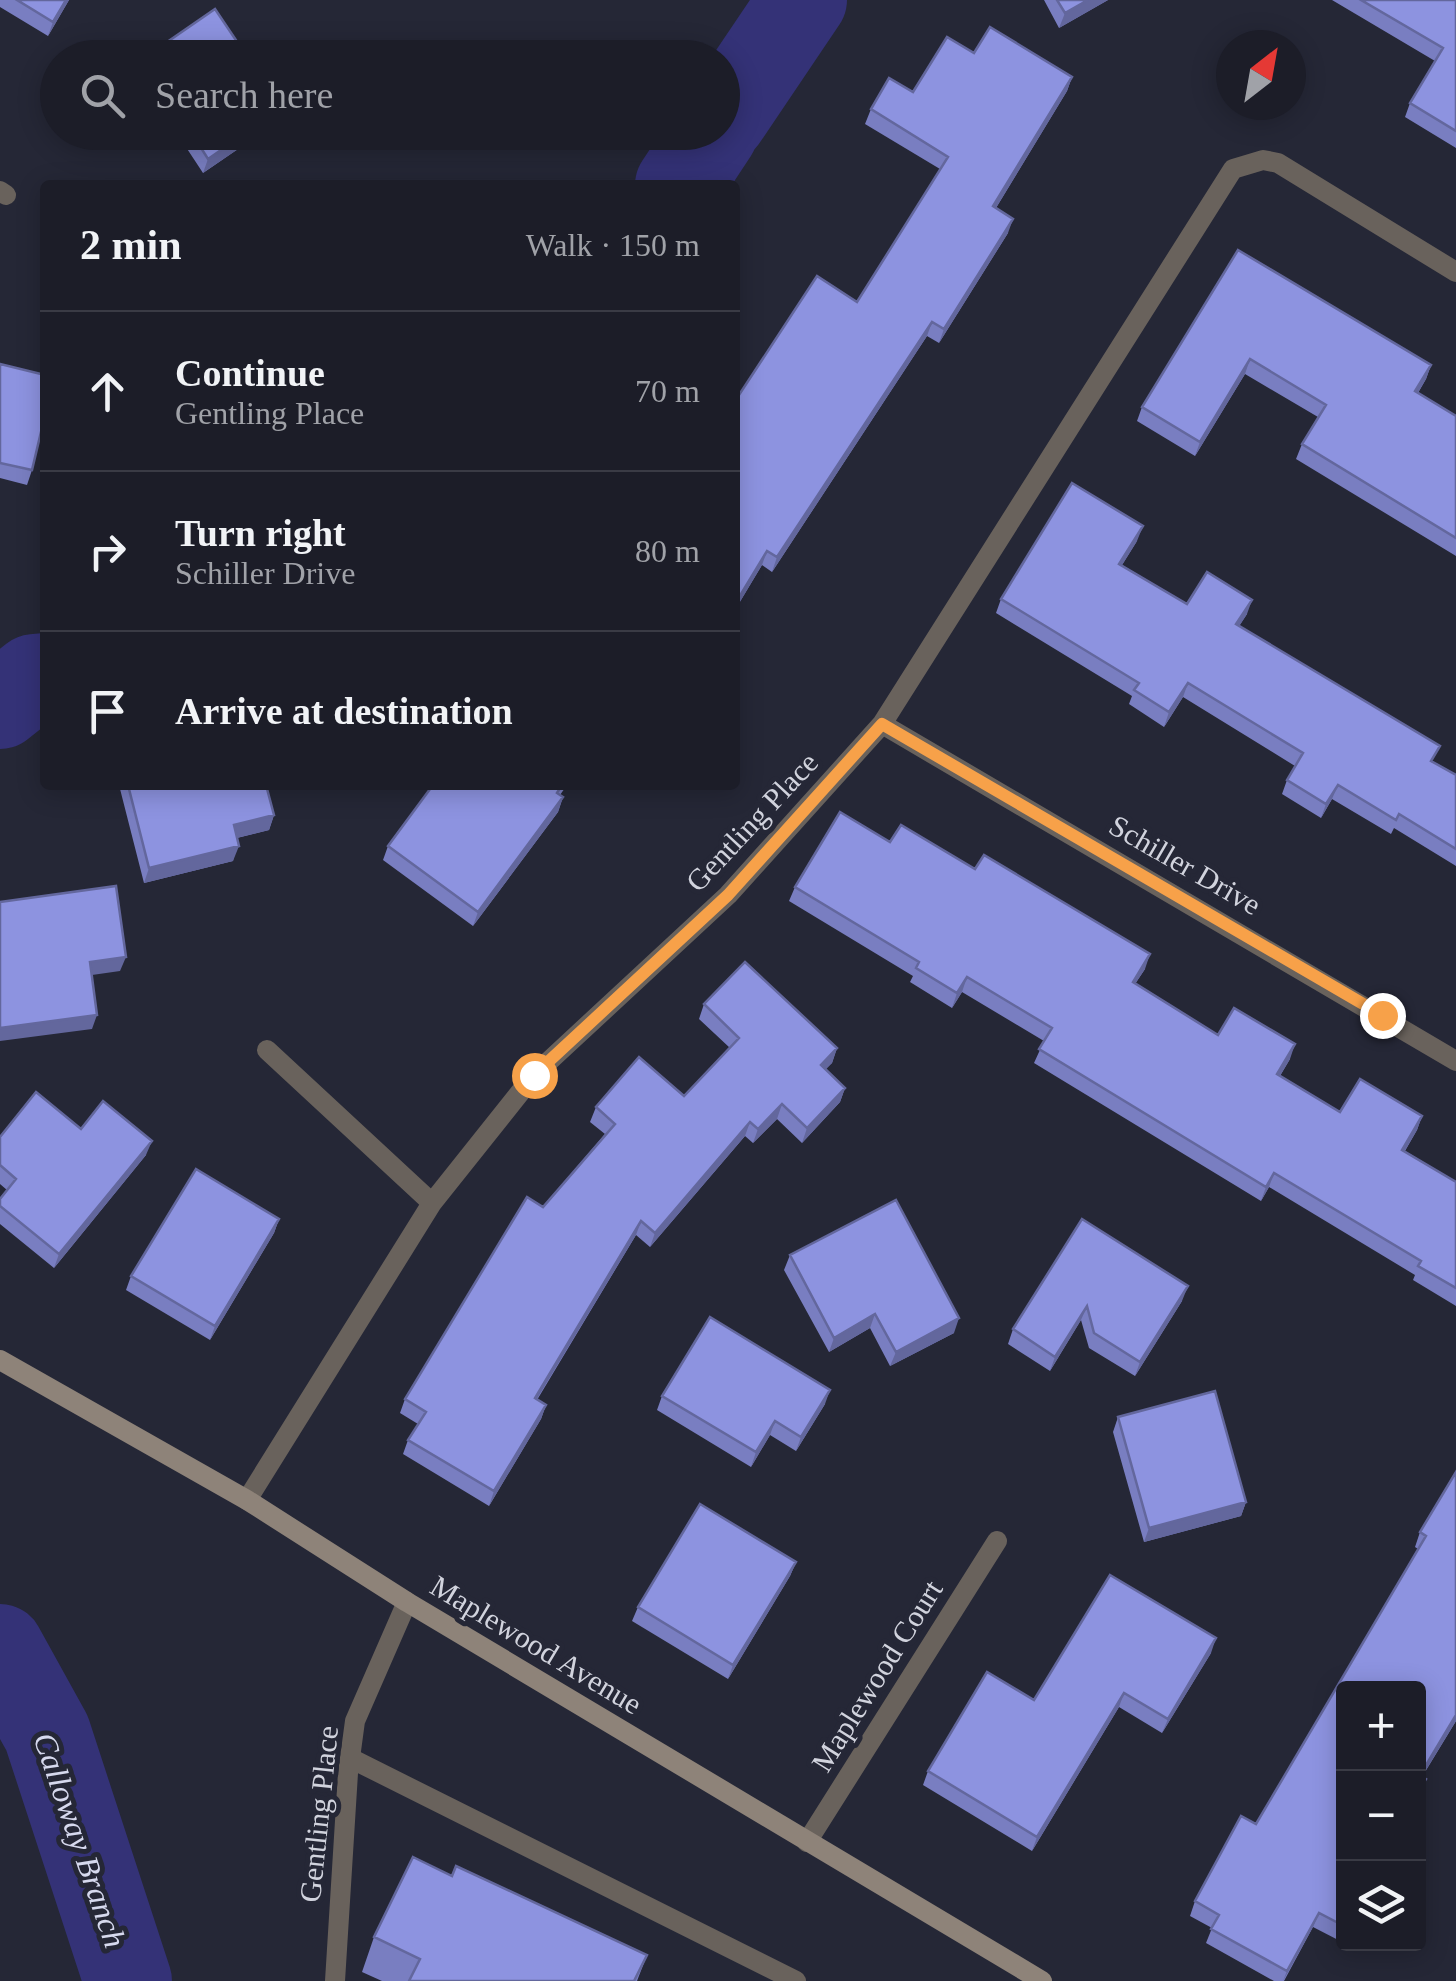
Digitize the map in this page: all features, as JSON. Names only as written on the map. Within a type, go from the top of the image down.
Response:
[{"type":"street","name":"Gentling Place","points":[[247,1500],[432,1203],[534,1075],[728,895],[882,724],[1233,169],[1263,160],[1278,164],[1456,272]]},
{"type":"street","name":"Schiller Drive","points":[[882,724],[1456,1061]]},
{"type":"street","points":[[266,1050],[432,1203]]},
{"type":"street","name":"Maplewood Avenue","points":[[0,1360],[247,1500],[408,1602],[1042,1981]]},
{"type":"street","name":"Maplewood Court","points":[[807,1842],[997,1541]]},
{"type":"street","name":"Gentling Place","points":[[335,1981],[355,1721],[408,1602]]},
{"type":"street","points":[[350,1758],[796,1981]]},
{"type":"building","points":[[17,0],[66,0],[53,22]]},
{"type":"building","points":[[1057,0],[1088,0],[1065,13]]},
{"type":"building","points":[[1361,0],[1456,0],[1456,131],[1410,103],[1443,48]]},
{"type":"building","points":[[215,9],[236,40],[170,40]]},
{"type":"building","points":[[990,27],[1072,77],[993,206],[1013,219],[944,329],[932,322],[777,557],[767,551],[740,596],[740,393],[817,276],[857,302],[948,157],[871,109],[889,78],[913,92],[947,37],[974,53]]},
{"type":"building","points":[[202,150],[221,150],[208,159]]},
{"type":"building","points":[[1238,250],[1431,365],[1415,391],[1456,416],[1456,538],[1302,444],[1326,405],[1250,359],[1200,442],[1142,407]]},
{"type":"building","points":[[0,364],[40,374],[40,436],[32,470],[0,463]]},
{"type":"building","points":[[1072,483],[1143,526],[1119,564],[1187,604],[1207,572],[1252,600],[1236,624],[1440,746],[1431,761],[1456,775],[1456,849],[1399,814],[1396,820],[1338,785],[1326,804],[1287,780],[1303,753],[1188,683],[1169,712],[1134,690],[1139,683],[1001,599]]},
{"type":"building","points":[[129,790],[267,790],[274,815],[234,825],[239,846],[149,868]]},
{"type":"building","points":[[429,790],[559,790],[557,793],[563,797],[478,912],[388,846]]},
{"type":"building","points":[[840,812],[890,842],[901,825],[975,869],[984,855],[1150,954],[1133,982],[1218,1035],[1234,1008],[1295,1044],[1277,1074],[1340,1112],[1360,1079],[1422,1116],[1402,1150],[1456,1182],[1456,1288],[1418,1266],[1421,1261],[1274,1173],[1266,1187],[1039,1049],[1052,1028],[967,977],[957,993],[916,968],[919,962],[795,887]]},
{"type":"building","points":[[116,886],[126,957],[90,962],[97,1015],[0,1028],[0,902]]},
{"type":"building","points":[[745,962],[837,1048],[821,1065],[845,1088],[807,1128],[782,1104],[758,1129],[750,1122],[655,1233],[641,1221],[535,1398],[546,1405],[494,1491],[408,1440],[426,1412],[405,1399],[527,1197],[543,1207],[615,1124],[596,1107],[639,1057],[684,1096],[739,1038],[704,1004]]},
{"type":"building","points":[[36,1092],[81,1129],[103,1101],[152,1141],[59,1254],[0,1206],[0,1199],[16,1179],[0,1165],[0,1137]]},
{"type":"building","points":[[196,1169],[279,1219],[215,1326],[131,1276]]},
{"type":"building","points":[[896,1200],[959,1318],[896,1352],[875,1314],[834,1338],[790,1255]]},
{"type":"building","points":[[1082,1219],[1188,1286],[1140,1362],[1094,1333],[1087,1306],[1055,1357],[1013,1329]]},
{"type":"building","points":[[710,1317],[830,1390],[801,1437],[775,1421],[756,1452],[662,1396]]},
{"type":"building","points":[[1215,1391],[1246,1502],[1149,1528],[1118,1417]]},
{"type":"building","points":[[1456,1472],[1456,1715],[1426,1765],[1426,1681],[1340,1681],[1426,1536],[1420,1532]]},
{"type":"building","points":[[700,1504],[796,1562],[733,1665],[638,1607]]},
{"type":"building","points":[[1110,1575],[1216,1638],[1168,1719],[1124,1693],[1037,1837],[928,1771],[987,1672],[1034,1700]]},
{"type":"building","points":[[1336,1688],[1336,1922],[1319,1913],[1287,1971],[1211,1929],[1219,1915],[1195,1901],[1241,1816],[1256,1824]]},
{"type":"building","points":[[413,1857],[452,1876],[456,1866],[647,1955],[634,1981],[409,1981],[420,1959],[374,1937]]},
{"type":"waterway","name":"Calloway Branch","points":[[740,93],[803,0]]},
{"type":"waterway","name":"Calloway Branch","points":[[682,180],[702,150]]},
{"type":"waterway","name":"Calloway Branch","points":[[0,705],[40,677]]},
{"type":"waterway","name":"Calloway Branch","points":[[0,1648],[47,1733],[128,1981]]},
{"type":"route","points":[[534,1075],[728,895],[882,724],[1382,1015]]}]
